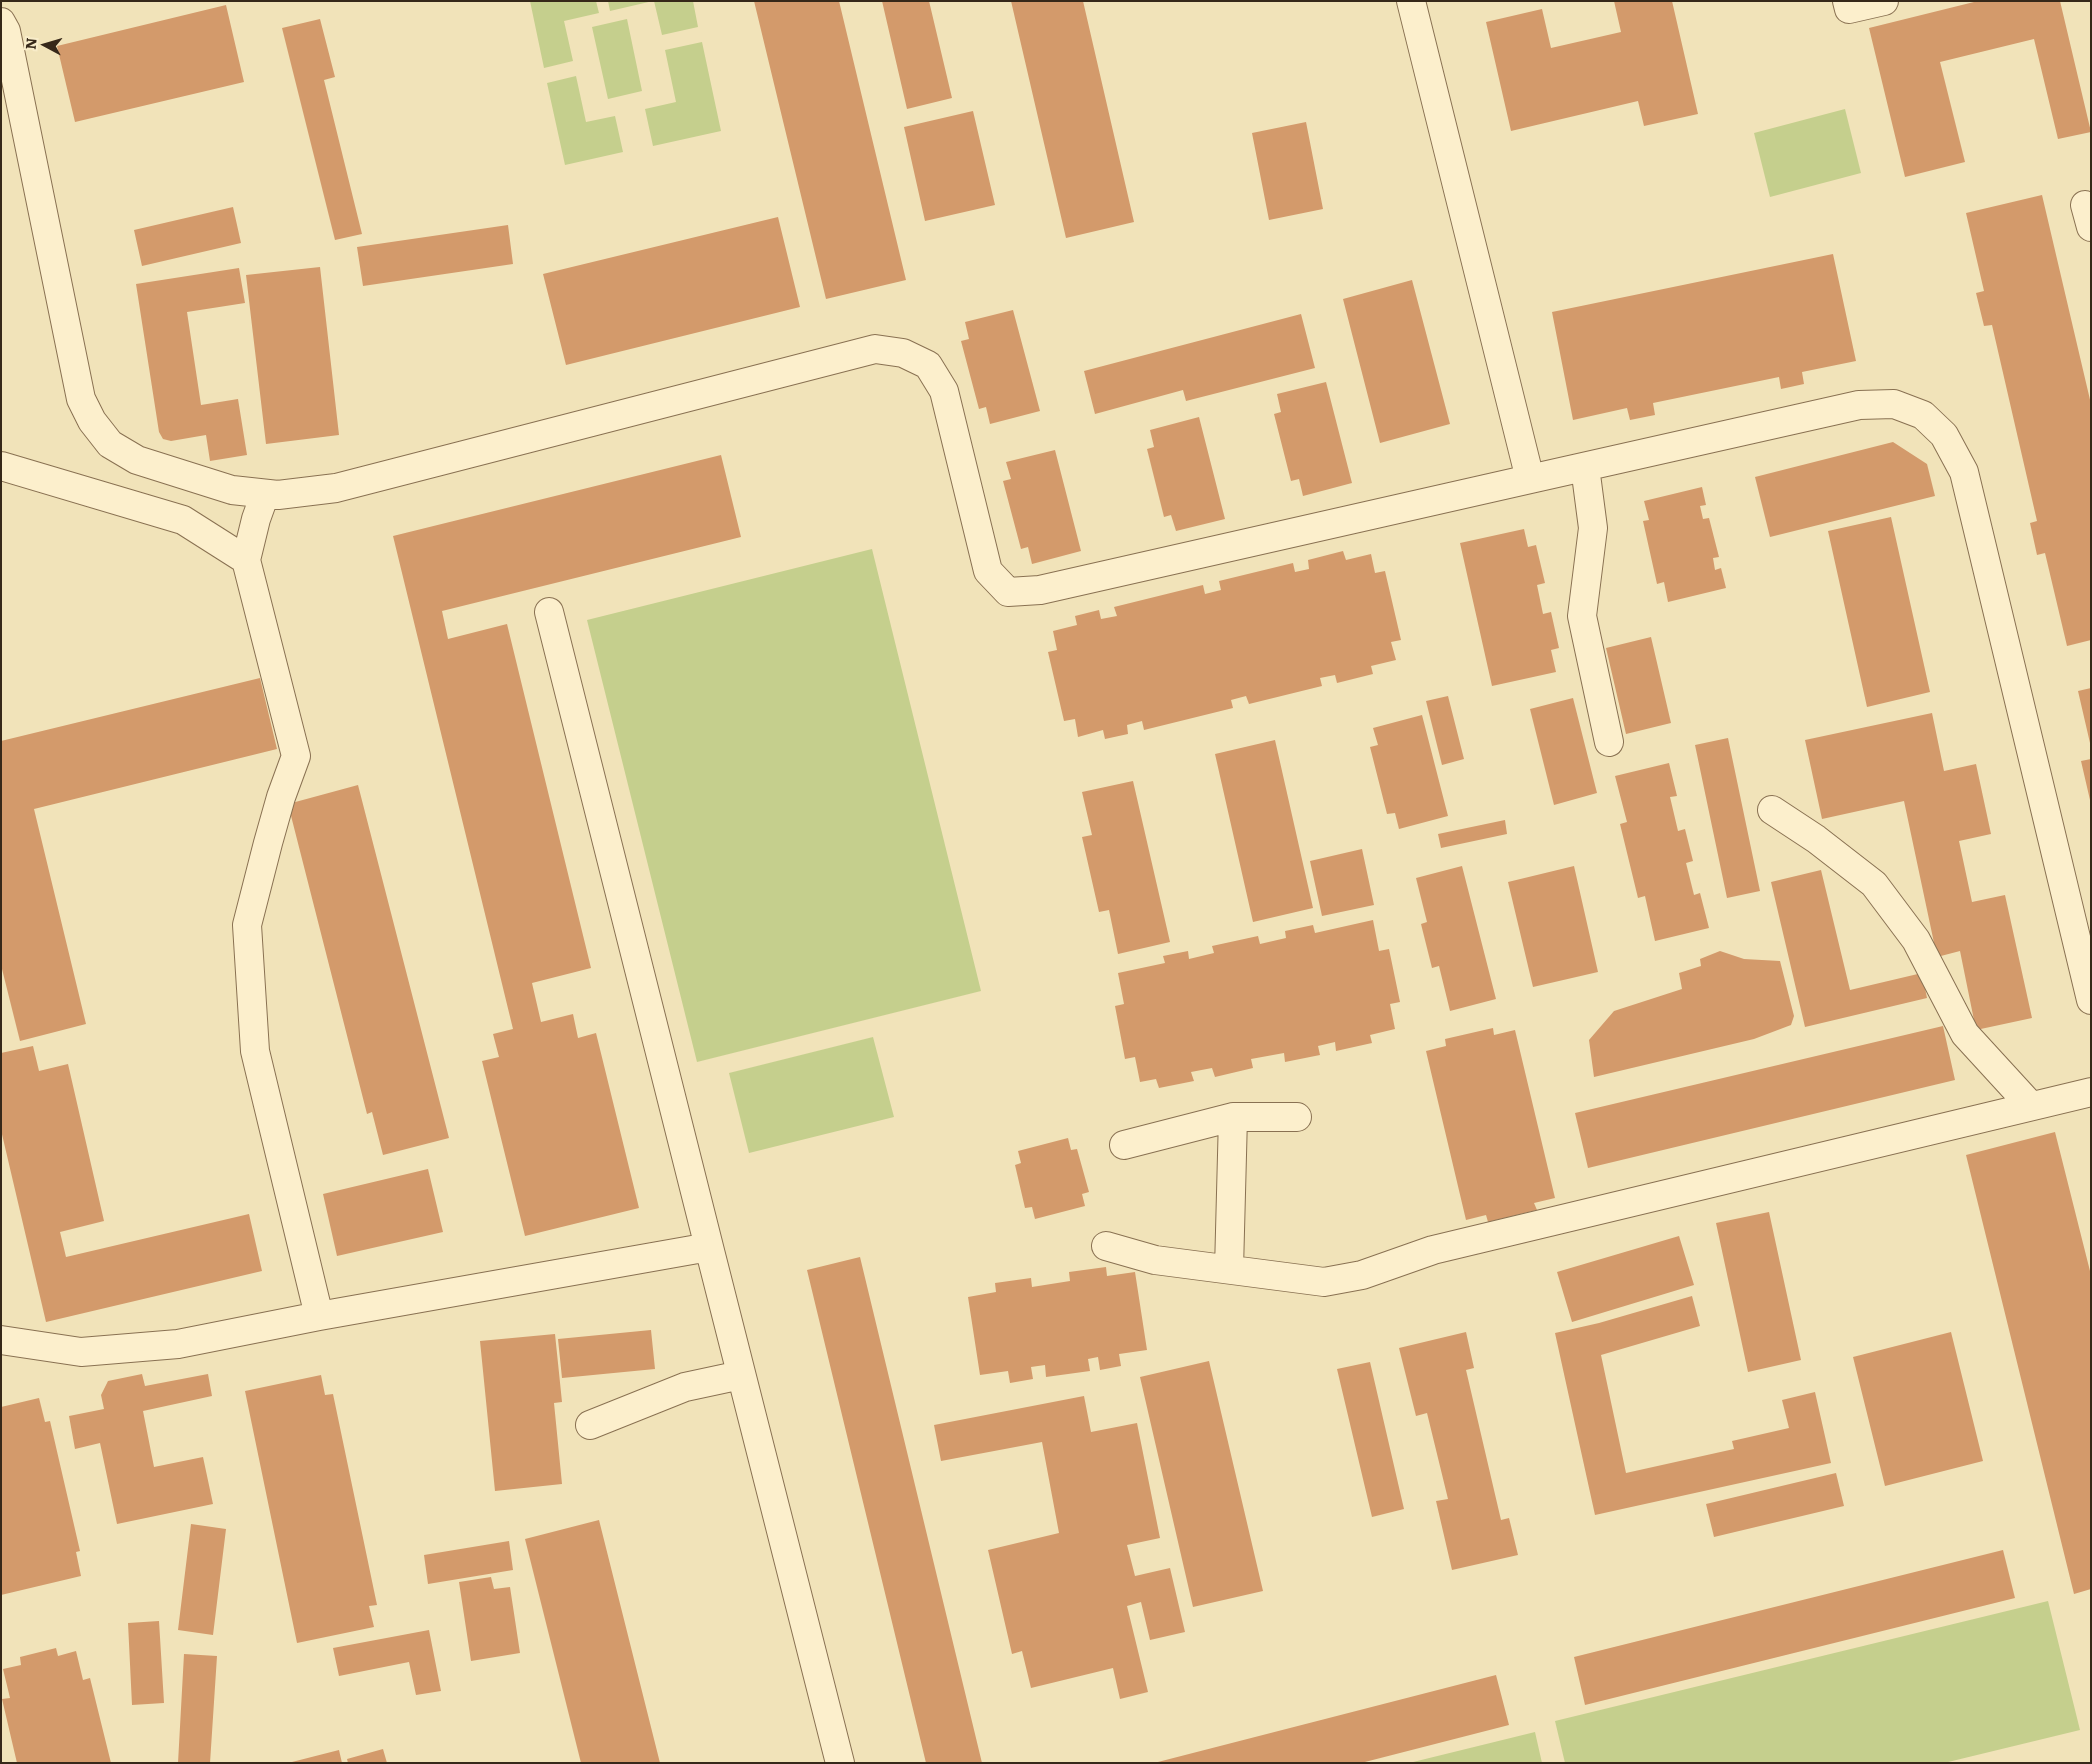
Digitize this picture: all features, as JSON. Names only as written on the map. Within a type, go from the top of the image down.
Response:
[{"type":"street","points":[[1411,1],[1530,479]]},
{"type":"street","points":[[1847,1],[1849,9],[1884,1]]},
{"type":"street","points":[[1,22],[6,31],[82,398],[92,421],[110,444],[137,460],[232,490],[278,494],[336,488],[875,349],[903,353],[928,366],[944,391],[988,571],[1008,592],[1040,590],[1859,406],[1894,404],[1922,415],[1944,435],[1964,472],[2091,1000]]},
{"type":"street","points":[[1,466],[183,520],[246,560]]},
{"type":"street","points":[[1585,467],[1593,528],[1582,616],[1609,742]]},
{"type":"street","points":[[265,494],[256,519],[246,560],[296,756],[276,815],[247,925],[255,1051],[318,1316]]},
{"type":"street","points":[[549,612],[840,1763]]},
{"type":"street","points":[[1772,810],[1816,839],[1874,884],[1916,940],[1965,1034],[2031,1106]]},
{"type":"street","points":[[1106,1246],[1155,1260],[1324,1282],[1362,1275],[1433,1250],[2091,1092]]},
{"type":"street","points":[[1229,1270],[1233,1117]]},
{"type":"street","points":[[1124,1145],[1233,1117],[1297,1117]]},
{"type":"street","points":[[1,1340],[81,1352],[178,1344],[318,1316],[708,1247]]},
{"type":"street","points":[[590,1425],[685,1387],[741,1375]]},
{"type":"green space","points":[[530,1],[596,1],[599,13],[564,21],[573,61],[544,68]]},
{"type":"green space","points":[[608,1],[653,1],[610,11]]},
{"type":"green space","points":[[654,1],[693,1],[698,27],[662,35]]},
{"type":"green space","points":[[627,19],[642,91],[608,99],[592,27]]},
{"type":"green space","points":[[702,42],[721,131],[653,146],[645,109],[676,102],[665,50]]},
{"type":"green space","points":[[576,76],[586,122],[615,116],[623,152],[565,165],[547,83]]},
{"type":"green space","points":[[1845,109],[1861,173],[1770,197],[1754,133]]},
{"type":"green space","points":[[872,549],[981,991],[697,1062],[587,620]]},
{"type":"green space","points":[[873,1037],[894,1117],[749,1153],[729,1073]]},
{"type":"green space","points":[[2048,1601],[2080,1730],[1944,1763],[1565,1763],[1555,1721]]},
{"type":"green space","points":[[1535,1732],[1542,1763],[1409,1763]]},
{"type":"building","points":[[754,1],[839,1],[906,280],[826,299]]},
{"type":"building","points":[[882,1],[929,1],[952,98],[907,109]]},
{"type":"building","points":[[1011,1],[1083,1],[1134,222],[1066,238]]},
{"type":"building","points":[[1614,1],[1672,1],[1698,114],[1644,126],[1638,101],[1511,131],[1486,22],[1542,9],[1551,48],[1621,32]]},
{"type":"building","points":[[1978,1],[2060,1],[2091,132],[2058,139],[2034,39],[1940,62],[1965,162],[1905,177],[1869,28]]},
{"type":"building","points":[[226,5],[244,82],[75,122],[57,46]]},
{"type":"building","points":[[320,19],[335,77],[324,80],[362,234],[335,240],[282,28]]},
{"type":"building","points":[[973,111],[995,205],[925,221],[904,127]]},
{"type":"building","points":[[1306,122],[1323,209],[1269,220],[1252,133]]},
{"type":"building","points":[[2042,195],[2091,404],[2091,640],[2067,646],[2045,553],[2037,555],[2030,523],[2037,521],[1992,325],[1984,326],[1976,293],[1984,291],[1966,213]]},
{"type":"building","points":[[233,207],[241,243],[142,266],[134,230]]},
{"type":"building","points":[[778,217],[800,307],[566,365],[543,274]]},
{"type":"building","points":[[508,225],[513,264],[363,286],[357,247]]},
{"type":"building","points":[[1833,254],[1856,361],[1802,372],[1804,384],[1781,389],[1779,377],[1653,403],[1655,415],[1630,420],[1627,408],[1573,420],[1552,312]]},
{"type":"building","points":[[320,267],[339,435],[266,444],[246,275]]},
{"type":"building","points":[[239,268],[245,303],[187,312],[201,405],[238,399],[247,455],[210,461],[206,435],[171,441],[163,439],[159,432],[136,284]]},
{"type":"building","points":[[1412,280],[1450,424],[1380,443],[1343,299]]},
{"type":"building","points":[[1013,310],[1040,411],[990,424],[986,407],[979,409],[961,341],[969,339],[965,322]]},
{"type":"building","points":[[1301,314],[1315,368],[1186,401],[1183,390],[1095,414],[1084,371]]},
{"type":"building","points":[[1326,382],[1352,483],[1303,496],[1299,479],[1291,481],[1274,414],[1281,412],[1277,394]]},
{"type":"building","points":[[1199,417],[1225,519],[1176,531],[1171,515],[1164,517],[1147,449],[1154,447],[1150,430]]},
{"type":"building","points":[[1893,442],[1927,464],[1935,496],[1770,537],[1755,477]]},
{"type":"building","points":[[1055,450],[1081,551],[1032,564],[1028,547],[1021,549],[1003,481],[1011,479],[1006,462]]},
{"type":"building","points":[[721,455],[741,537],[442,611],[448,639],[507,624],[591,968],[532,983],[541,1022],[573,1014],[578,1038],[596,1033],[639,1208],[525,1236],[482,1061],[499,1057],[493,1034],[513,1029],[393,536]]},
{"type":"building","points":[[1702,487],[1706,505],[1700,506],[1703,519],[1709,518],[1719,557],[1713,558],[1715,570],[1721,568],[1726,588],[1668,602],[1664,582],[1657,584],[1643,521],[1649,520],[1644,501]]},
{"type":"building","points":[[1891,517],[1930,692],[1867,707],[1828,531]]},
{"type":"building","points":[[1524,529],[1528,547],[1536,545],[1545,583],[1537,585],[1543,614],[1551,612],[1559,648],[1551,650],[1556,672],[1492,686],[1460,543]]},
{"type":"building","points":[[1343,551],[1346,560],[1371,554],[1375,573],[1385,571],[1401,640],[1391,642],[1396,660],[1371,666],[1373,674],[1337,683],[1335,675],[1320,678],[1322,686],[1249,704],[1246,696],[1231,700],[1233,708],[1144,730],[1142,721],[1127,725],[1128,734],[1105,739],[1103,730],[1078,737],[1075,719],[1064,721],[1048,652],[1057,650],[1053,631],[1077,625],[1075,616],[1099,610],[1101,619],[1117,616],[1114,607],[1203,585],[1205,594],[1221,590],[1219,581],[1293,563],[1295,572],[1309,569],[1308,560]]},
{"type":"building","points":[[1651,637],[1671,723],[1626,734],[1606,648]]},
{"type":"building","points":[[260,678],[277,749],[34,809],[86,1024],[20,1041],[1,965],[1,741]]},
{"type":"building","points":[[2091,688],[2091,743],[2090,743],[2078,691]]},
{"type":"building","points":[[1448,696],[1464,759],[1442,765],[1426,701]]},
{"type":"building","points":[[1573,698],[1597,793],[1554,805],[1530,709]]},
{"type":"building","points":[[1932,713],[1944,771],[1976,764],[1991,834],[1959,841],[1972,902],[2005,895],[2032,1018],[1976,1030],[1960,951],[1937,957],[1904,801],[1822,819],[1805,740]]},
{"type":"building","points":[[1422,715],[1448,816],[1399,829],[1395,813],[1387,814],[1370,747],[1378,745],[1373,728]]},
{"type":"building","points":[[1728,738],[1760,891],[1727,898],[1695,745]]},
{"type":"building","points":[[1275,740],[1313,908],[1253,922],[1215,754]]},
{"type":"building","points":[[2091,759],[2091,800],[2090,800],[2081,761]]},
{"type":"building","points":[[1669,763],[1677,796],[1670,797],[1678,831],[1685,829],[1693,861],[1686,863],[1694,895],[1700,893],[1709,928],[1655,941],[1645,896],[1638,898],[1620,824],[1627,822],[1615,776]]},
{"type":"building","points":[[1133,781],[1170,942],[1118,954],[1109,910],[1099,912],[1082,837],[1092,835],[1082,792]]},
{"type":"building","points":[[358,785],[449,1138],[383,1155],[372,1112],[367,1114],[288,804]]},
{"type":"building","points":[[1505,820],[1507,834],[1441,848],[1438,834]]},
{"type":"building","points":[[1362,849],[1374,905],[1322,916],[1310,861]]},
{"type":"building","points":[[1462,866],[1496,999],[1450,1011],[1439,966],[1432,968],[1421,924],[1427,922],[1416,878]]},
{"type":"building","points":[[1574,866],[1598,972],[1533,987],[1508,882]]},
{"type":"building","points":[[1821,870],[1850,990],[1922,973],[1927,998],[1805,1027],[1771,882]]},
{"type":"building","points":[[1373,920],[1379,951],[1389,949],[1400,1002],[1390,1004],[1395,1029],[1370,1035],[1372,1043],[1336,1051],[1335,1042],[1318,1046],[1320,1055],[1285,1062],[1284,1053],[1251,1059],[1253,1068],[1215,1077],[1212,1068],[1191,1072],[1194,1081],[1159,1088],[1156,1079],[1140,1082],[1135,1057],[1125,1059],[1115,1006],[1124,1004],[1118,973],[1165,963],[1163,956],[1188,951],[1189,959],[1214,953],[1212,946],[1258,936],[1260,944],[1286,938],[1285,931],[1313,925],[1315,933]]},
{"type":"building","points":[[1720,951],[1744,959],[1780,961],[1794,1016],[1791,1025],[1754,1039],[1594,1077],[1589,1040],[1614,1011],[1682,989],[1679,973],[1701,966],[1700,959]]},
{"type":"building","points":[[1943,1026],[1955,1080],[1588,1168],[1575,1113]]},
{"type":"building","points":[[1493,1028],[1494,1035],[1515,1030],[1555,1198],[1534,1203],[1537,1210],[1488,1222],[1486,1215],[1466,1220],[1426,1051],[1446,1046],[1445,1039]]},
{"type":"building","points":[[33,1046],[39,1071],[68,1064],[104,1221],[60,1232],[66,1257],[249,1214],[262,1271],[46,1322],[1,1130],[1,1053]]},
{"type":"building","points":[[2055,1132],[2091,1275],[2091,1589],[2074,1594],[1966,1155]]},
{"type":"building","points":[[1068,1138],[1071,1150],[1077,1149],[1089,1192],[1082,1194],[1085,1206],[1035,1219],[1032,1207],[1025,1208],[1015,1165],[1021,1163],[1018,1151]]},
{"type":"building","points":[[428,1169],[443,1232],[337,1256],[323,1194]]},
{"type":"building","points":[[1769,1212],[1801,1360],[1748,1372],[1716,1223]]},
{"type":"building","points":[[1679,1236],[1694,1285],[1572,1322],[1557,1272]]},
{"type":"building","points":[[860,1257],[982,1763],[926,1763],[807,1270]]},
{"type":"building","points":[[1106,1267],[1107,1276],[1135,1272],[1147,1350],[1119,1354],[1121,1366],[1100,1370],[1098,1357],[1088,1359],[1090,1371],[1046,1377],[1045,1365],[1031,1367],[1033,1379],[1010,1383],[1008,1371],[980,1375],[968,1297],[996,1292],[995,1283],[1031,1278],[1032,1287],[1070,1281],[1069,1272]]},
{"type":"building","points":[[1692,1296],[1700,1326],[1601,1355],[1626,1473],[1734,1449],[1732,1441],[1789,1428],[1782,1400],[1815,1392],[1831,1463],[1595,1515],[1555,1333],[1599,1323]]},
{"type":"building","points":[[651,1330],[655,1369],[562,1378],[558,1339]]},
{"type":"building","points":[[1466,1332],[1474,1368],[1466,1370],[1501,1520],[1509,1518],[1518,1555],[1452,1570],[1436,1501],[1448,1499],[1427,1413],[1416,1416],[1399,1348]]},
{"type":"building","points":[[1951,1332],[1983,1461],[1885,1486],[1853,1357]]},
{"type":"building","points":[[555,1334],[562,1402],[554,1403],[562,1484],[495,1491],[480,1341]]},
{"type":"building","points":[[1209,1361],[1263,1591],[1193,1607],[1140,1377]]},
{"type":"building","points":[[1370,1362],[1404,1509],[1372,1517],[1337,1369]]},
{"type":"building","points":[[142,1374],[145,1386],[208,1374],[212,1396],[143,1411],[154,1467],[203,1457],[213,1504],[117,1524],[100,1443],[75,1449],[69,1416],[104,1409],[101,1395],[108,1381]]},
{"type":"building","points":[[321,1375],[325,1395],[333,1394],[377,1605],[369,1606],[374,1627],[297,1643],[245,1391]]},
{"type":"building","points":[[1084,1396],[1091,1432],[1137,1423],[1160,1538],[1127,1545],[1135,1576],[1170,1568],[1185,1632],[1150,1640],[1141,1602],[1127,1606],[1148,1692],[1120,1699],[1113,1668],[1031,1688],[1022,1651],[1012,1654],[988,1550],[1059,1533],[1042,1442],[941,1461],[934,1425]]},
{"type":"building","points":[[39,1398],[45,1422],[50,1421],[80,1551],[76,1552],[81,1576],[1,1595],[1,1407]]},
{"type":"building","points":[[1836,1473],[1844,1506],[1714,1537],[1706,1504]]},
{"type":"building","points":[[599,1520],[660,1763],[581,1763],[525,1539]]},
{"type":"building","points":[[191,1524],[226,1529],[213,1635],[178,1630]]},
{"type":"building","points":[[509,1541],[513,1570],[428,1584],[424,1555]]},
{"type":"building","points":[[2003,1550],[2015,1598],[1585,1705],[1574,1657]]},
{"type":"building","points":[[491,1577],[494,1589],[510,1587],[520,1653],[471,1661],[459,1582]]},
{"type":"building","points":[[159,1621],[164,1703],[132,1705],[128,1623]]},
{"type":"building","points":[[429,1630],[441,1691],[416,1695],[409,1662],[339,1676],[333,1648]]},
{"type":"building","points":[[56,1648],[58,1656],[76,1651],[83,1680],[90,1678],[111,1763],[17,1763],[2,1699],[10,1698],[3,1669],[21,1665],[20,1657]]},
{"type":"building","points":[[184,1654],[217,1656],[210,1763],[178,1763]]},
{"type":"building","points":[[1496,1675],[1509,1725],[1361,1763],[1154,1763]]},
{"type":"building","points":[[383,1749],[387,1763],[348,1763],[347,1759]]},
{"type":"building","points":[[339,1750],[342,1763],[292,1763],[292,1762]]}]
